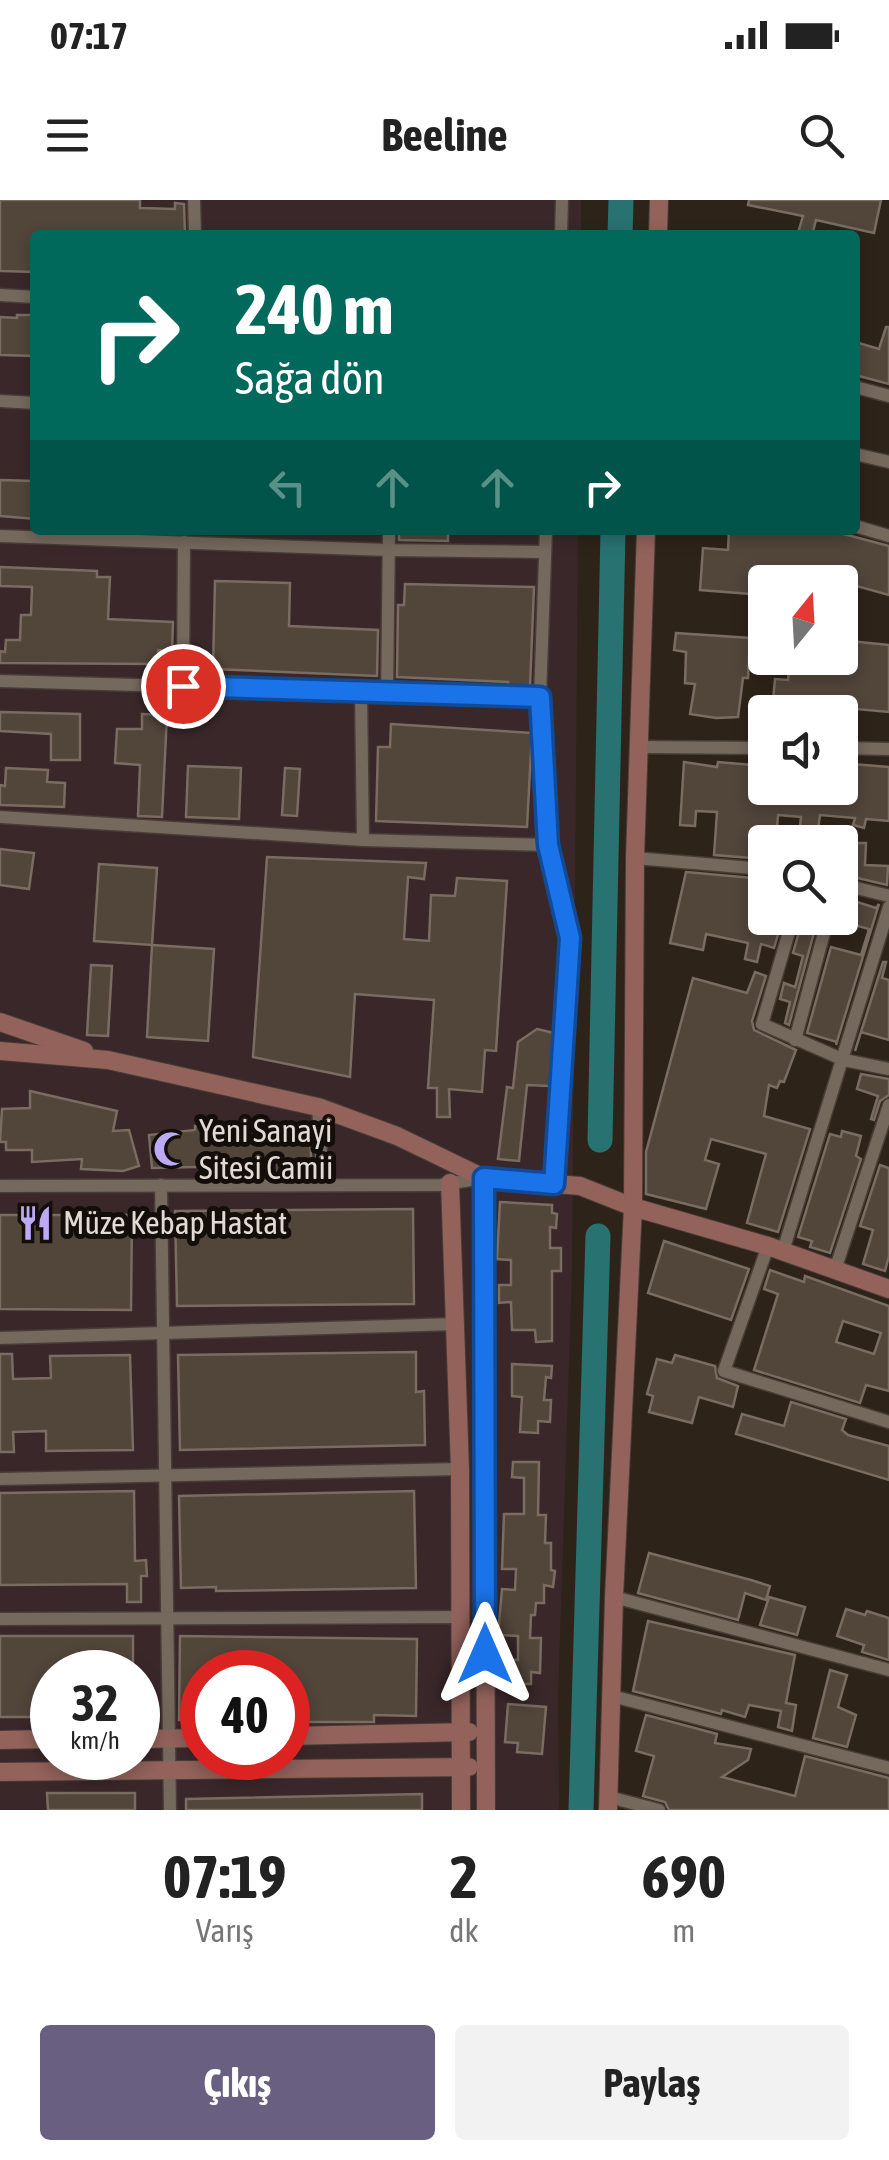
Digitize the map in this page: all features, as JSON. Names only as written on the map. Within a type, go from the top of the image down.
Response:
[{"type":"street","points":[[194,200],[195,230]]},
{"type":"street","points":[[561,230],[562,200]]},
{"type":"street","points":[[658,230],[659,200]]},
{"type":"street","points":[[0,295],[30,297]]},
{"type":"street","points":[[860,388],[889,396]]},
{"type":"street","points":[[0,401],[30,403]]},
{"type":"street","points":[[860,455],[889,462]]},
{"type":"street","points":[[860,527],[889,536]]},
{"type":"street","points":[[387,694],[389,535]]},
{"type":"street","points":[[546,535],[540,697],[548,845],[570,938],[554,1184]]},
{"type":"street","points":[[646,535],[635,858],[633,1206],[614,1596],[609,1804],[659,1810]]},
{"type":"street","points":[[0,536],[184,542],[203,536],[388,550],[544,552]]},
{"type":"street","points":[[183,686],[184,542]]},
{"type":"street","points":[[0,681],[540,697]]},
{"type":"street","points":[[361,692],[363,840]]},
{"type":"street","points":[[639,748],[748,748]]},
{"type":"street","points":[[858,748],[889,749]]},
{"type":"street","points":[[0,817],[363,840],[548,845]]},
{"type":"street","points":[[635,858],[748,868]]},
{"type":"street","points":[[858,888],[889,896]]},
{"type":"street","points":[[889,907],[844,1060],[775,1249],[724,1372],[889,1422]]},
{"type":"street","points":[[788,935],[762,1024],[844,1060],[889,1069]]},
{"type":"street","points":[[794,1040],[823,935]]},
{"type":"street","points":[[0,1022],[108,1060],[318,1107],[397,1136],[484,1178]]},
{"type":"street","points":[[0,1051],[108,1060]]},
{"type":"street","points":[[835,1270],[889,1105]]},
{"type":"street","points":[[318,1107],[323,1185]]},
{"type":"street","points":[[484,1178],[486,1810]]},
{"type":"street","points":[[0,1186],[450,1184],[484,1178],[580,1186],[889,1289]]},
{"type":"street","points":[[450,1184],[460,1469],[462,1810]]},
{"type":"street","points":[[162,1185],[170,1810]]},
{"type":"street","points":[[0,1338],[455,1324]]},
{"type":"street","points":[[0,1479],[460,1469]]},
{"type":"street","points":[[614,1596],[889,1670]]},
{"type":"street","points":[[0,1619],[460,1617]]},
{"type":"street","points":[[612,1696],[889,1768]]},
{"type":"street","points":[[310,1735],[485,1732]]},
{"type":"street","points":[[160,1738],[180,1738]]},
{"type":"street","points":[[0,1740],[30,1739]]},
{"type":"street","points":[[0,1772],[485,1767]]},
{"type":"shaded area","points":[[0,200],[581,200],[581,230],[30,230],[30,535],[578,535],[572,1269],[558,1698],[559,1810],[0,1810]]},
{"type":"building","points":[[0,200],[140,200],[140,208],[175,209],[175,203],[184,204],[185,230],[30,230],[30,272],[0,271]]},
{"type":"building","points":[[749,200],[881,200],[874,233],[816,220],[813,230],[799,230],[803,216],[748,205]]},
{"type":"building","points":[[30,315],[30,356],[0,355],[0,317]]},
{"type":"building","points":[[889,327],[889,384],[860,376],[860,343],[879,349]]},
{"type":"building","points":[[0,480],[30,481],[30,519],[0,516]]},
{"type":"building","points":[[399,535],[448,535],[448,541],[399,540]]},
{"type":"building","points":[[729,535],[848,535],[889,546],[889,595],[858,586],[858,565],[748,565],[748,594],[700,590],[703,548],[728,550]]},
{"type":"building","points":[[0,567],[97,571],[97,577],[110,577],[108,619],[173,622],[172,651],[158,650],[158,664],[0,663],[0,651],[5,652],[6,640],[20,640],[21,615],[31,615],[32,587],[0,586]]},
{"type":"building","points":[[215,581],[290,583],[289,626],[378,630],[377,676],[213,669]]},
{"type":"building","points":[[405,584],[534,587],[530,687],[508,686],[508,682],[397,677],[398,605],[404,605]]},
{"type":"building","points":[[676,633],[748,638],[748,678],[743,678],[738,717],[690,714],[695,684],[685,683],[686,652],[674,650]]},
{"type":"building","points":[[858,642],[889,645],[889,712],[858,709],[858,695],[774,695],[775,679],[788,680],[788,675],[858,675]]},
{"type":"building","points":[[0,712],[80,714],[80,760],[51,760],[51,734],[0,731]]},
{"type":"building","points":[[142,714],[167,715],[162,817],[138,816],[140,765],[115,763],[117,729],[142,729]]},
{"type":"building","points":[[391,724],[532,733],[527,827],[376,821],[378,747],[390,747]]},
{"type":"building","points":[[684,762],[717,767],[718,762],[748,765],[748,805],[858,805],[858,764],[889,767],[889,821],[866,819],[864,828],[853,825],[855,818],[820,815],[819,825],[800,825],[801,817],[778,815],[777,825],[748,825],[748,858],[714,855],[717,812],[696,811],[695,826],[680,825]]},
{"type":"building","points":[[188,766],[241,768],[239,819],[186,817]]},
{"type":"building","points":[[6,768],[48,770],[47,782],[65,783],[64,807],[0,805],[0,785],[5,786]]},
{"type":"building","points":[[285,768],[300,769],[297,816],[282,815]]},
{"type":"building","points":[[858,843],[866,843],[865,865],[888,866],[887,885],[858,878]]},
{"type":"building","points":[[0,849],[34,853],[29,889],[0,885]]},
{"type":"building","points":[[267,857],[426,863],[424,879],[408,877],[404,939],[429,941],[431,895],[455,896],[457,878],[507,881],[496,1051],[485,1050],[482,1092],[449,1089],[450,1117],[437,1117],[437,1088],[428,1088],[434,1000],[355,994],[350,1077],[253,1057]]},
{"type":"building","points":[[99,864],[157,868],[152,945],[94,941]]},
{"type":"building","points":[[686,872],[748,877],[748,935],[778,935],[774,948],[761,944],[757,962],[745,959],[748,943],[706,934],[703,950],[670,943]]},
{"type":"building","points":[[858,902],[876,908],[879,904],[837,1042],[807,1033],[831,947],[861,955],[869,929],[858,926]]},
{"type":"building","points":[[798,935],[813,935],[789,1025],[785,1023],[790,1002],[780,999],[784,983],[795,987],[803,956],[793,953]]},
{"type":"building","points":[[152,945],[214,949],[208,1041],[147,1037]]},
{"type":"building","points":[[883,962],[882,978],[889,980],[889,1040],[861,1032],[855,1051]]},
{"type":"building","points":[[91,965],[112,966],[108,1036],[87,1035]]},
{"type":"building","points":[[755,972],[766,976],[752,1021],[754,1030],[796,1050],[784,1082],[780,1081],[777,1088],[769,1085],[764,1116],[810,1129],[778,1232],[747,1223],[766,1154],[711,1139],[705,1160],[719,1164],[706,1209],[646,1194],[646,1152],[693,978],[747,993]]},
{"type":"building","points":[[537,1029],[554,1033],[550,1086],[527,1085],[519,1161],[498,1159],[507,1087],[513,1088],[518,1042]]},
{"type":"building","points":[[861,1074],[889,1079],[889,1095],[880,1101],[874,1120],[871,1119],[878,1096],[857,1089]]},
{"type":"building","points":[[30,1091],[117,1111],[113,1131],[129,1130],[139,1166],[123,1171],[81,1169],[82,1159],[32,1162],[32,1150],[6,1150],[6,1142],[0,1142],[2,1109],[30,1108]]},
{"type":"building","points":[[195,1126],[240,1131],[240,1137],[271,1141],[305,1143],[305,1136],[310,1136],[312,1175],[269,1172],[269,1167],[152,1168],[149,1135],[195,1130]]},
{"type":"building","points":[[842,1131],[861,1136],[856,1156],[861,1159],[830,1253],[810,1247],[812,1241],[798,1237],[830,1134],[841,1137]]},
{"type":"building","points":[[880,1165],[889,1168],[889,1256],[885,1271],[863,1264],[873,1230],[860,1226]]},
{"type":"building","points":[[500,1202],[552,1205],[552,1213],[557,1214],[556,1228],[550,1227],[550,1248],[561,1248],[561,1271],[552,1271],[552,1341],[536,1342],[535,1330],[512,1330],[511,1302],[499,1303],[499,1285],[511,1285],[511,1260],[497,1259]]},
{"type":"building","points":[[413,1209],[414,1304],[177,1306],[175,1211]]},
{"type":"building","points":[[0,1215],[132,1215],[131,1310],[0,1309]]},
{"type":"building","points":[[664,1241],[749,1269],[731,1320],[648,1293]]},
{"type":"building","points":[[770,1270],[804,1282],[805,1276],[889,1306],[889,1391],[866,1385],[860,1403],[754,1370],[778,1294],[764,1289]],"holes":[[[843,1321],[881,1333],[874,1354],[836,1342]]]},
{"type":"building","points":[[416,1352],[416,1392],[424,1391],[425,1445],[180,1450],[178,1355]]},
{"type":"building","points":[[0,1354],[12,1354],[13,1379],[51,1378],[50,1356],[130,1355],[133,1450],[46,1451],[46,1431],[13,1432],[14,1452],[0,1452]]},
{"type":"building","points":[[675,1355],[715,1366],[717,1378],[738,1386],[733,1407],[699,1397],[692,1423],[649,1412],[653,1396],[647,1394],[657,1359],[672,1363]]},
{"type":"building","points":[[512,1364],[552,1366],[551,1378],[546,1377],[544,1400],[551,1400],[550,1422],[538,1421],[538,1433],[520,1432],[522,1397],[512,1396]]},
{"type":"building","points":[[791,1402],[846,1419],[842,1430],[848,1435],[889,1446],[889,1480],[736,1434],[742,1414],[784,1426]]},
{"type":"building","points":[[513,1462],[539,1462],[538,1515],[546,1515],[545,1543],[551,1543],[551,1570],[555,1571],[553,1587],[544,1585],[544,1603],[536,1603],[535,1615],[531,1615],[530,1638],[541,1638],[540,1673],[531,1672],[531,1684],[505,1684],[506,1659],[518,1660],[518,1636],[498,1635],[502,1589],[515,1590],[516,1569],[502,1569],[504,1514],[524,1514],[524,1478],[512,1477]]},
{"type":"building","points":[[134,1491],[135,1561],[146,1560],[147,1576],[141,1576],[141,1602],[127,1602],[127,1584],[0,1585],[0,1493]]},
{"type":"building","points":[[414,1491],[416,1588],[181,1588],[179,1496]]},
{"type":"building","points":[[649,1553],[770,1586],[766,1600],[745,1593],[738,1620],[638,1593]]},
{"type":"building","points":[[769,1597],[805,1607],[797,1635],[760,1625]]},
{"type":"building","points":[[846,1609],[889,1618],[889,1660],[862,1652],[864,1645],[837,1636]]},
{"type":"building","points":[[648,1621],[795,1655],[786,1703],[796,1705],[792,1731],[778,1727],[781,1711],[749,1705],[745,1717],[722,1710],[721,1714],[633,1691]]},
{"type":"building","points":[[0,1636],[133,1636],[133,1650],[30,1650],[30,1717],[0,1717]]},
{"type":"building","points":[[180,1636],[417,1639],[416,1716],[374,1715],[374,1722],[310,1722],[310,1650],[180,1650],[179,1720]]},
{"type":"building","points":[[830,1670],[847,1675],[838,1707],[856,1715],[847,1747],[813,1738]]},
{"type":"building","points":[[508,1704],[546,1707],[542,1754],[517,1752],[518,1743],[505,1742]]},
{"type":"building","points":[[646,1715],[717,1734],[715,1743],[751,1749],[748,1760],[722,1777],[795,1796],[805,1756],[889,1778],[889,1810],[669,1810],[665,1802],[643,1796],[654,1756],[636,1751]]},
{"type":"building","points":[[47,1793],[135,1793],[135,1810],[48,1810]]},
{"type":"building","points":[[422,1794],[422,1810],[186,1810],[186,1799]]},
{"type":"waterway","points":[[620,230],[621,200]]},
{"type":"waterway","points":[[600,1140],[613,535]]},
{"type":"waterway","points":[[581,1810],[598,1236]]},
{"type":"place","name":"Yeni Sanayi Sitesi Camii","points":[[171,1149]]},
{"type":"place","name":"Müze Kebap Hastat","points":[[35,1223]]},
{"type":"route","points":[[183,686],[540,697],[548,845],[570,938],[554,1184],[484,1178],[485,1654]]}]
